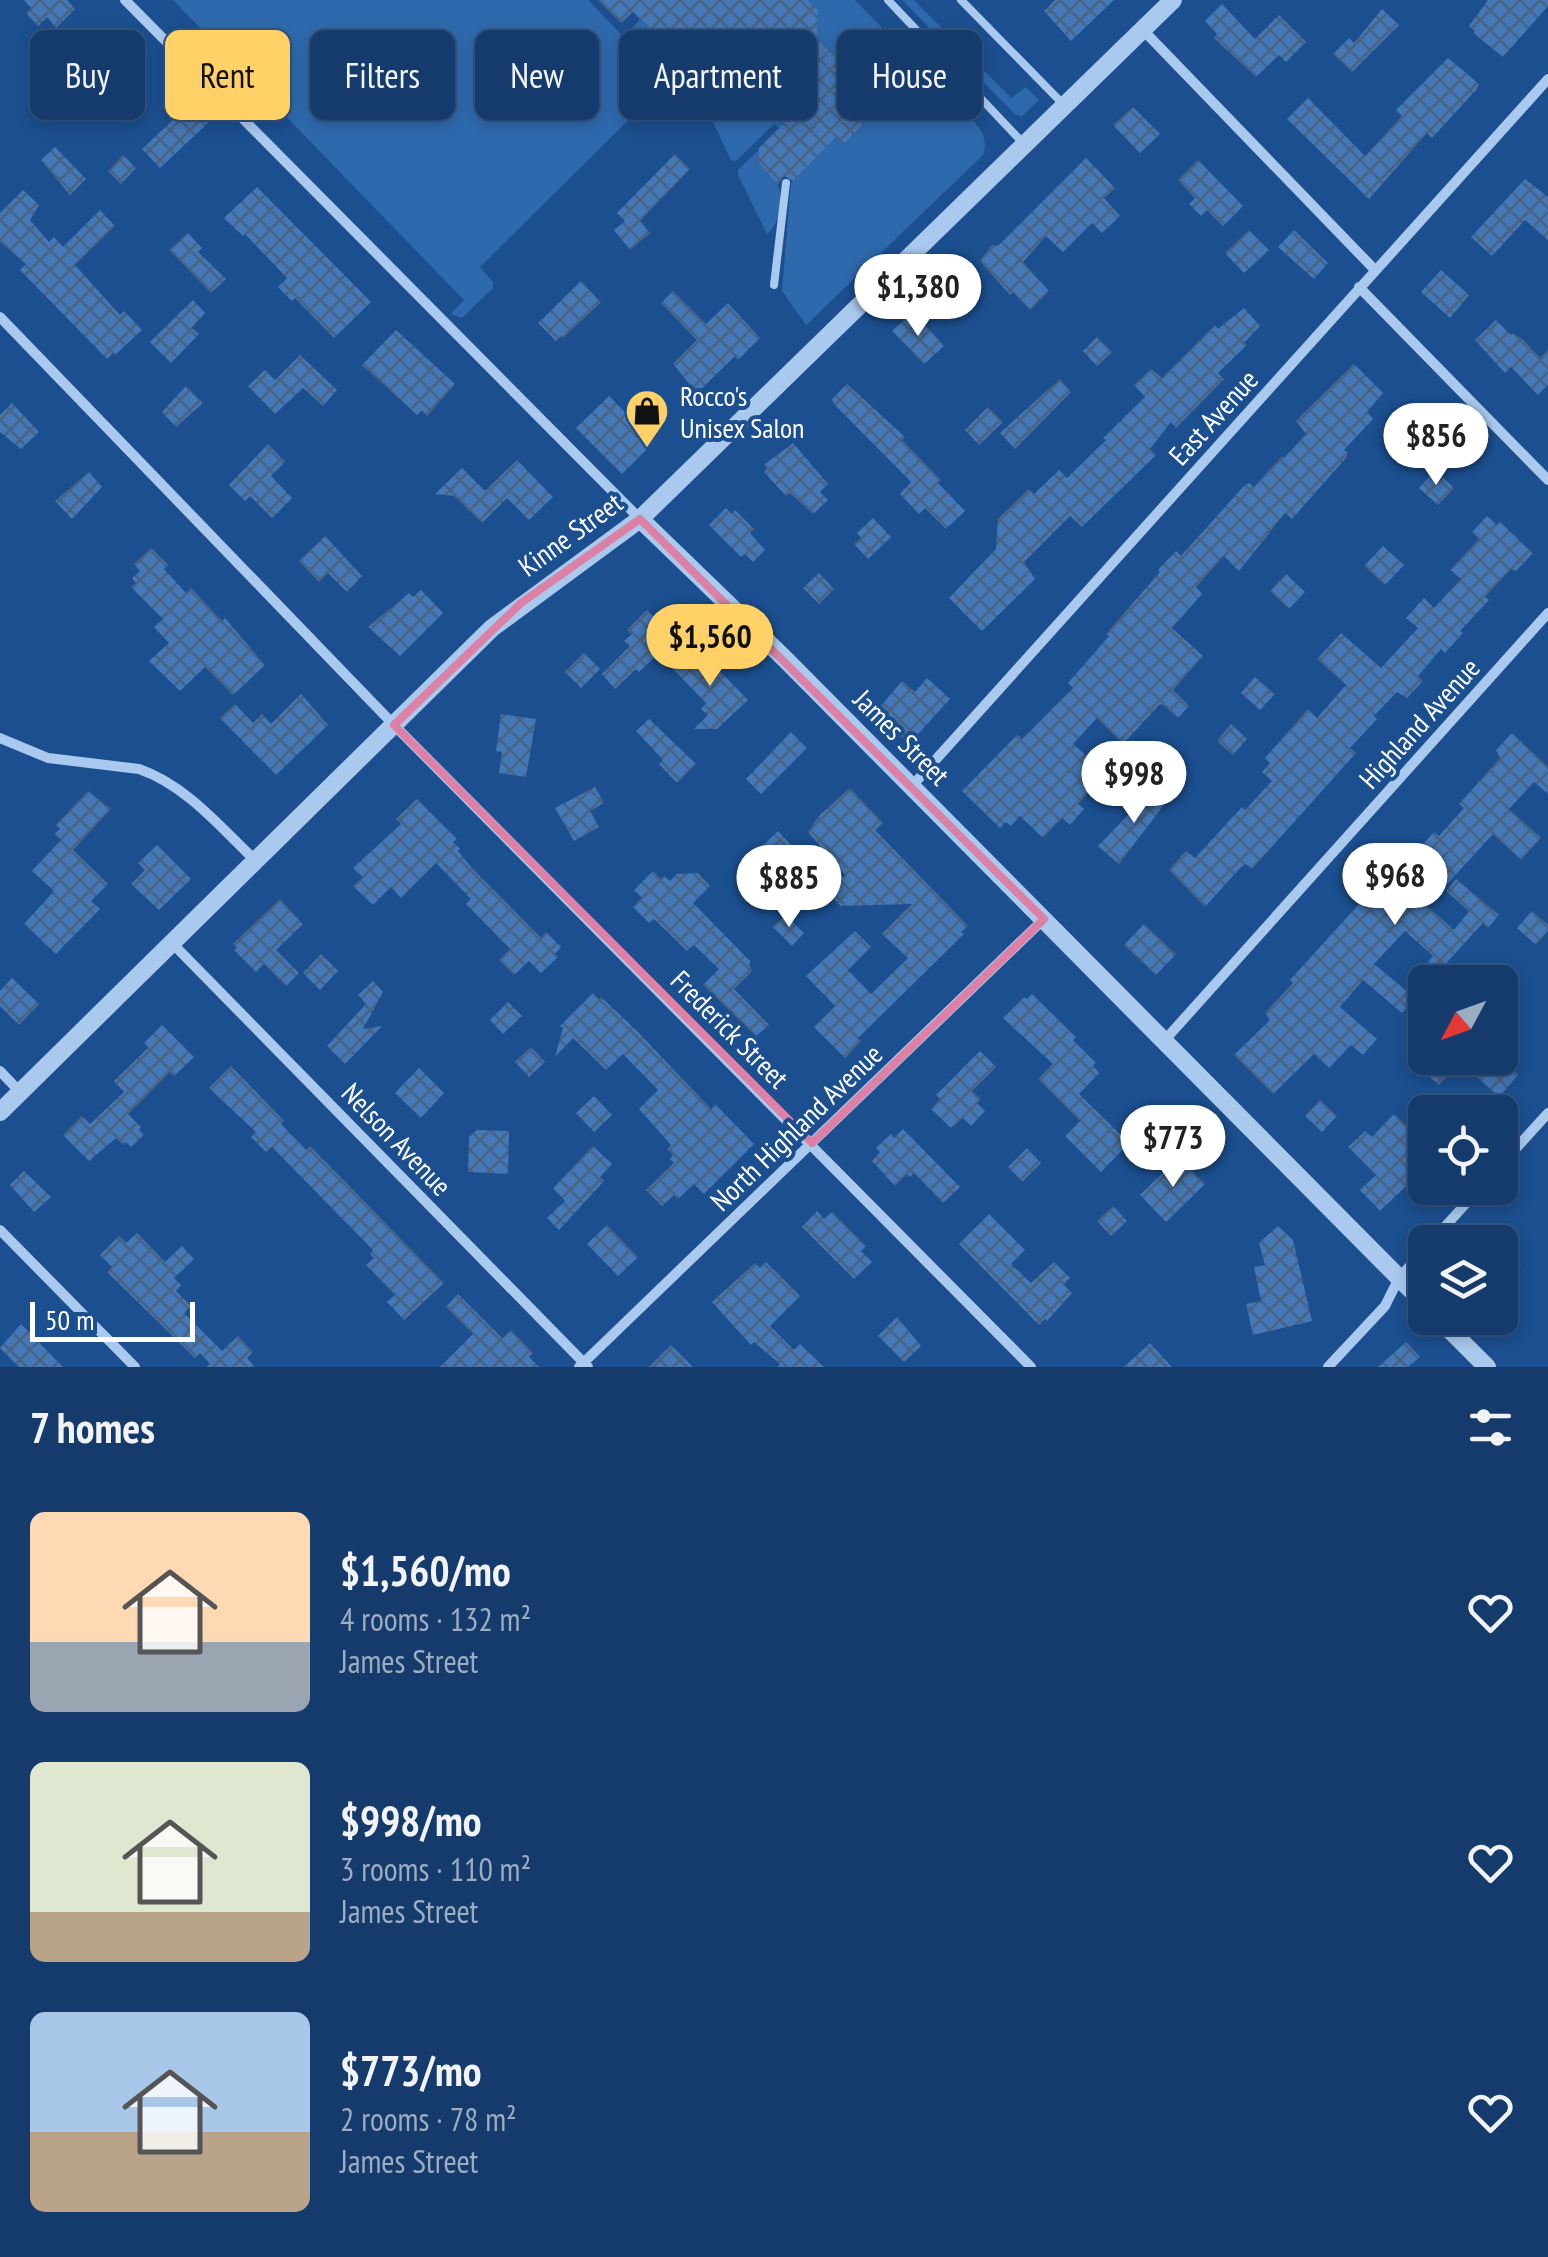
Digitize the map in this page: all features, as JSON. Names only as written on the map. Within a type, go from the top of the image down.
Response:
[{"type":"street","name":"James Street","points":[[125,0],[1408,1287]]},
{"type":"street","name":"Kinne Street","points":[[0,1112],[506,616],[640,518],[1173,0]]},
{"type":"street","points":[[1142,30],[1375,270]]},
{"type":"street","name":"East Avenue","points":[[912,786],[1548,79]]},
{"type":"street","points":[[1359,287],[1548,480]]},
{"type":"street","name":"Frederick Street","points":[[0,317],[394,725],[1032,1367]]},
{"type":"street","name":"Highland Avenue","points":[[1164,1041],[1548,613]]},
{"type":"street","points":[[0,738],[48,758],[152,773],[182,792],[256,861]]},
{"type":"street","name":"North Highland Avenue","points":[[583,1366],[1044,920]]},
{"type":"street","name":"Nelson Avenue","points":[[172,943],[275,1044],[583,1366]]},
{"type":"street","points":[[0,1070],[20,1092]]},
{"type":"street","points":[[1518,1146],[1548,1112]]},
{"type":"street","points":[[1446,1225],[1464,1205]]},
{"type":"street","points":[[0,1230],[135,1367]]},
{"type":"street","points":[[1328,1367],[1385,1306],[1408,1268]]},
{"type":"street","points":[[1455,1335],[1487,1367]]},
{"type":"lane","points":[[888,0],[1024,144]]},
{"type":"lane","points":[[960,0],[1064,106]]},
{"type":"lane","points":[[774,285],[786,183]]},
{"type":"highlighted area","points":[[640,519],[1044,919],[812,1143],[394,725],[521,603]]},
{"type":"shaded area","points":[[173,0],[588,0],[619,32],[619,120],[629,120],[480,267],[493,282],[493,288],[462,318],[451,314],[464,300],[289,120],[290,30],[202,30]]},
{"type":"shaded area","points":[[808,0],[855,0],[884,30],[837,30],[837,57],[817,37],[818,10]]},
{"type":"shaded area","points":[[902,0],[914,0],[944,30],[932,30]]},
{"type":"shaded area","points":[[640,19],[651,30],[632,30]]},
{"type":"shaded area","points":[[982,69],[1011,98],[1026,87],[1039,100],[1022,116],[1015,114],[982,81]]},
{"type":"shaded area","points":[[712,120],[786,122],[779,128],[774,124],[736,161],[731,160]]},
{"type":"shaded area","points":[[868,120],[972,120],[983,136],[985,148],[983,155],[806,325],[782,291],[791,183],[836,137],[844,144]]},
{"type":"shaded area","points":[[759,150],[758,162],[776,181],[780,194],[777,219],[767,234],[738,175],[738,170]]},
{"type":"building","points":[[24,0],[67,0],[75,9],[56,28],[47,17],[38,26],[26,13],[31,8]]},
{"type":"building","points":[[598,0],[808,0],[818,10],[817,37],[817,30],[651,30],[633,12],[621,23]]},
{"type":"building","points":[[1055,0],[1114,0],[1071,41],[1044,11]]},
{"type":"building","points":[[1488,0],[1548,0],[1548,6],[1503,57],[1469,26]]},
{"type":"building","points":[[1222,4],[1255,39],[1279,15],[1306,42],[1286,62],[1279,55],[1256,77],[1214,38],[1217,34],[1205,21]]},
{"type":"building","points":[[1382,9],[1399,25],[1352,72],[1333,54],[1349,38],[1354,43]]},
{"type":"building","points":[[817,37],[837,57],[837,120],[867,120],[844,144],[836,137],[793,181],[784,176],[778,184],[758,162],[759,148],[786,121],[817,120]]},
{"type":"building","points":[[1448,58],[1479,84],[1476,90],[1432,138],[1427,133],[1369,199],[1287,119],[1308,98],[1365,156],[1402,116],[1396,110]]},
{"type":"building","points":[[1133,107],[1160,134],[1140,153],[1113,125]]},
{"type":"building","points":[[173,120],[208,123],[160,168],[142,149]]},
{"type":"building","points":[[55,147],[86,179],[70,195],[41,160]]},
{"type":"building","points":[[675,154],[690,169],[640,221],[650,233],[630,250],[614,230],[625,221],[617,213]]},
{"type":"building","points":[[123,155],[136,168],[121,184],[108,171]]},
{"type":"building","points":[[1086,158],[1115,188],[1104,198],[1120,216],[1102,233],[1092,223],[1063,252],[1046,236],[1023,262],[1049,291],[1030,310],[1013,292],[1010,295],[980,261],[992,245],[998,246]]},
{"type":"building","points":[[1198,160],[1243,206],[1223,226],[1207,210],[1201,216],[1189,204],[1195,198],[1178,180]]},
{"type":"building","points":[[1525,179],[1548,197],[1548,240],[1525,220],[1492,256],[1471,237]]},
{"type":"building","points":[[257,187],[371,302],[334,338],[295,298],[292,301],[278,287],[287,278],[224,218]]},
{"type":"building","points":[[23,190],[39,205],[30,220],[49,242],[54,237],[63,247],[100,210],[115,226],[75,265],[120,315],[124,311],[142,330],[115,355],[107,359],[20,270],[26,264],[0,242],[0,213]]},
{"type":"building","points":[[1249,230],[1269,250],[1244,273],[1225,253]]},
{"type":"building","points":[[1294,230],[1328,263],[1314,279],[1278,247]]},
{"type":"building","points":[[188,233],[202,248],[198,252],[226,279],[211,293],[169,250]]},
{"type":"building","points":[[1441,270],[1469,295],[1450,318],[1421,292]]},
{"type":"building","points":[[581,281],[601,302],[556,341],[538,323]]},
{"type":"building","points":[[673,291],[706,324],[728,303],[760,338],[697,393],[673,364],[697,340],[661,303]]},
{"type":"building","points":[[193,300],[205,313],[192,328],[199,334],[171,363],[150,342]]},
{"type":"building","points":[[1244,308],[1260,326],[1218,373],[1224,379],[1176,428],[1171,422],[1150,449],[1156,455],[1082,527],[1070,516],[1024,562],[1035,579],[982,631],[949,598],[996,549],[998,519],[1029,489],[1034,494],[1059,470],[1067,478],[1106,440],[1103,438],[1145,397],[1134,385],[1151,369],[1162,378],[1215,325],[1218,329]]},
{"type":"building","points":[[908,316],[914,323],[919,318],[944,346],[924,364],[892,331]]},
{"type":"building","points":[[1496,320],[1540,358],[1548,350],[1548,385],[1538,395],[1511,367],[1505,373],[1475,340]]},
{"type":"building","points":[[396,330],[455,384],[427,416],[422,410],[417,415],[362,365]]},
{"type":"building","points":[[1097,337],[1112,352],[1097,366],[1083,351]]},
{"type":"building","points":[[300,355],[337,390],[323,406],[303,388],[275,414],[248,386],[265,370],[275,380]]},
{"type":"building","points":[[1354,364],[1383,393],[1367,412],[1373,419],[1344,450],[1348,453],[1345,459],[1292,519],[1285,513],[1239,571],[1224,556],[1196,587],[1202,594],[1172,628],[1203,656],[1173,690],[1189,706],[1178,718],[1159,705],[1123,744],[1097,718],[1073,744],[1106,773],[1078,804],[1084,809],[1070,825],[1062,818],[1043,838],[1020,816],[1011,826],[1006,822],[1000,828],[962,791],[1017,735],[1022,739],[1073,688],[1068,683],[1158,570],[1176,551],[1181,556],[1243,487],[1249,483],[1254,487],[1284,458],[1306,434],[1296,421]]},
{"type":"building","points":[[1060,379],[1071,392],[1015,449],[1000,433]]},
{"type":"building","points":[[847,384],[905,437],[902,440],[965,511],[946,529],[925,508],[919,514],[900,494],[911,482],[834,404],[832,399]]},
{"type":"building","points":[[186,386],[203,403],[176,427],[162,412]]},
{"type":"building","points":[[609,396],[654,442],[622,474],[576,428]]},
{"type":"building","points":[[12,403],[39,432],[21,449],[0,432],[0,415]]},
{"type":"building","points":[[988,407],[1003,422],[979,445],[965,430]]},
{"type":"building","points":[[793,443],[828,484],[820,492],[828,500],[813,514],[790,493],[786,496],[764,472],[764,465]]},
{"type":"building","points":[[268,444],[285,462],[271,476],[292,498],[272,518],[250,496],[245,501],[229,485]]},
{"type":"building","points":[[517,460],[553,497],[529,520],[507,498],[482,523],[454,496],[435,494],[462,468],[485,491]]},
{"type":"building","points":[[1435,470],[1454,488],[1438,505],[1419,488]]},
{"type":"building","points":[[89,472],[102,487],[72,519],[55,501]]},
{"type":"building","points":[[726,508],[732,514],[735,510],[754,529],[750,533],[765,550],[753,562],[745,554],[741,557],[709,525]]},
{"type":"building","points":[[1487,516],[1497,525],[1500,522],[1533,553],[1516,571],[1511,569],[1485,597],[1489,600],[1445,653],[1441,649],[1418,676],[1423,681],[1407,698],[1397,692],[1374,716],[1377,719],[1350,748],[1356,753],[1252,869],[1246,864],[1240,868],[1205,907],[1169,870],[1186,851],[1195,858],[1242,807],[1245,810],[1272,781],[1262,772],[1270,763],[1265,758],[1308,709],[1317,718],[1346,685],[1317,659],[1341,633],[1381,668],[1418,628],[1406,618],[1424,598],[1434,608],[1461,579],[1450,570],[1479,539],[1472,532]]},
{"type":"building","points":[[873,518],[891,537],[868,559],[854,544],[861,538],[857,533]]},
{"type":"building","points":[[325,536],[362,576],[347,592],[328,573],[319,582],[299,561]]},
{"type":"building","points":[[1383,546],[1404,565],[1385,585],[1364,566]]},
{"type":"building","points":[[151,548],[186,593],[191,588],[222,621],[225,618],[265,665],[233,695],[205,667],[180,691],[149,661],[169,643],[154,627],[163,619],[131,587],[136,583],[132,578],[140,571],[134,564]]},
{"type":"building","points":[[819,573],[834,589],[819,604],[803,588]]},
{"type":"building","points":[[1286,574],[1305,592],[1289,609],[1270,591]]},
{"type":"building","points":[[421,590],[443,613],[400,656],[368,627],[409,593],[413,597]]},
{"type":"building","points":[[647,610],[664,628],[659,633],[669,643],[615,689],[602,674],[630,646],[624,641],[632,634],[627,630]]},
{"type":"building","points":[[692,647],[748,700],[717,729],[694,729],[708,715],[701,709],[706,703],[672,668]]},
{"type":"building","points":[[584,653],[600,669],[581,688],[565,672]]},
{"type":"building","points":[[1255,677],[1275,694],[1260,710],[1241,693]]},
{"type":"building","points":[[927,678],[950,699],[909,744],[878,716],[882,711],[879,708],[902,681],[915,692]]},
{"type":"building","points":[[301,694],[328,725],[276,775],[220,718],[235,704],[253,723],[262,714],[271,724]]},
{"type":"building","points":[[501,714],[536,719],[526,777],[499,773],[502,752],[496,751]]},
{"type":"building","points":[[649,719],[696,764],[677,783],[659,764],[663,760],[636,731]]},
{"type":"building","points":[[1231,724],[1247,739],[1233,755],[1217,741]]},
{"type":"building","points":[[791,732],[807,748],[761,794],[746,779]]},
{"type":"building","points":[[1512,733],[1548,767],[1548,794],[1534,782],[1509,809],[1541,838],[1521,860],[1493,834],[1427,906],[1454,930],[1469,911],[1446,891],[1456,879],[1499,915],[1488,928],[1483,923],[1444,965],[1428,962],[1433,956],[1405,931],[1374,964],[1408,992],[1408,1006],[1402,1013],[1363,980],[1340,1007],[1377,1039],[1363,1055],[1351,1045],[1329,1068],[1314,1054],[1273,1094],[1234,1055],[1270,1020],[1265,1013],[1293,983],[1290,980],[1390,870],[1395,875],[1434,832],[1439,836],[1464,808],[1459,804],[1500,758],[1496,750]]},
{"type":"building","points":[[1156,786],[1169,798],[1119,864],[1098,846]]},
{"type":"building","points":[[595,787],[604,803],[590,811],[599,827],[574,841],[555,808]]},
{"type":"building","points":[[850,788],[883,823],[875,830],[968,926],[858,1038],[861,1041],[845,1058],[814,1027],[835,1006],[806,976],[855,931],[871,947],[848,970],[871,994],[908,958],[882,934],[912,904],[841,906],[827,893],[845,875],[808,832],[820,815]]},
{"type":"building","points":[[88,791],[111,809],[73,850],[108,884],[91,901],[100,909],[56,954],[24,924],[54,891],[32,871],[61,840],[54,834],[60,829],[56,825]]},
{"type":"building","points":[[417,799],[457,839],[453,842],[471,867],[541,938],[546,932],[561,947],[555,954],[558,957],[541,973],[529,961],[514,975],[499,960],[510,949],[466,904],[471,899],[436,863],[401,898],[391,887],[373,905],[353,886],[363,877],[353,868],[401,824],[396,819]]},
{"type":"building","points":[[778,831],[796,850],[773,872],[755,853]]},
{"type":"building","points":[[157,845],[191,879],[159,910],[131,884],[145,870],[138,863]]},
{"type":"building","points":[[653,871],[670,881],[677,874],[698,873],[710,886],[693,903],[751,962],[752,971],[734,989],[769,1025],[756,1036],[703,985],[719,969],[694,945],[687,951],[654,919],[649,923],[633,907],[642,898],[634,890]]},
{"type":"building","points":[[280,899],[303,924],[276,950],[299,973],[286,986],[264,964],[256,972],[234,950],[237,948],[233,944]]},
{"type":"building","points":[[1532,911],[1548,925],[1548,931],[1536,945],[1517,928]]},
{"type":"building","points":[[785,915],[804,933],[792,946],[773,927]]},
{"type":"building","points":[[1144,924],[1176,954],[1156,975],[1124,945]]},
{"type":"building","points":[[321,954],[338,971],[320,990],[303,973]]},
{"type":"building","points":[[12,978],[39,1004],[19,1025],[0,1006],[0,991]]},
{"type":"building","points":[[373,981],[383,992],[363,1029],[382,1026],[345,1064],[327,1046],[366,1004],[358,995]]},
{"type":"building","points":[[593,993],[638,1032],[711,1109],[715,1104],[754,1144],[704,1194],[694,1184],[678,1199],[674,1195],[662,1206],[646,1190],[674,1163],[670,1159],[673,1155],[667,1149],[671,1145],[639,1109],[658,1090],[623,1054],[606,1070],[573,1038],[555,1057],[563,1028],[560,1026]]},
{"type":"building","points":[[1032,994],[1076,1037],[1073,1040],[1096,1063],[1093,1066],[1099,1073],[1079,1094],[1129,1143],[1101,1172],[1065,1136],[1080,1121],[1038,1079],[1053,1064],[1003,1018]]},
{"type":"building","points":[[508,1002],[522,1016],[503,1034],[490,1020]]},
{"type":"building","points":[[162,1025],[194,1057],[174,1076],[170,1072],[128,1114],[144,1135],[131,1147],[116,1138],[89,1161],[63,1135],[82,1116],[90,1124],[124,1092],[114,1081],[148,1048],[144,1043]]},
{"type":"building","points":[[531,1047],[545,1062],[529,1077],[515,1062]]},
{"type":"building","points":[[980,1051],[996,1067],[972,1091],[981,1099],[977,1103],[985,1111],[971,1126],[963,1118],[951,1128],[931,1109],[940,1099],[936,1095]]},
{"type":"building","points":[[231,1066],[306,1150],[310,1146],[444,1283],[404,1320],[387,1302],[395,1295],[366,1265],[374,1258],[370,1254],[373,1250],[272,1147],[266,1152],[251,1137],[256,1132],[209,1088]]},
{"type":"building","points":[[419,1068],[444,1093],[421,1118],[395,1093]]},
{"type":"building","points":[[1428,1075],[1448,1075],[1439,1085]]},
{"type":"building","points":[[1474,1075],[1518,1075],[1497,1095]]},
{"type":"building","points":[[594,1096],[612,1115],[594,1132],[576,1113]]},
{"type":"building","points":[[1320,1100],[1337,1116],[1322,1132],[1305,1116]]},
{"type":"building","points":[[1394,1114],[1408,1127],[1408,1184],[1380,1211],[1360,1190],[1376,1175],[1348,1147],[1365,1131],[1372,1137]]},
{"type":"building","points":[[903,1129],[960,1187],[943,1203],[914,1173],[910,1177],[907,1174],[895,1186],[872,1161],[880,1152],[876,1148]]},
{"type":"building","points":[[477,1130],[509,1131],[508,1174],[468,1172],[469,1137]]},
{"type":"building","points":[[593,1146],[612,1164],[600,1177],[604,1181],[559,1230],[547,1218],[565,1201],[553,1188]]},
{"type":"building","points":[[1027,1148],[1041,1163],[1022,1182],[1008,1167]]},
{"type":"building","points":[[1179,1157],[1205,1184],[1166,1222],[1140,1195]]},
{"type":"building","points":[[24,1171],[51,1197],[34,1212],[10,1185]]},
{"type":"building","points":[[1113,1206],[1127,1221],[1111,1236],[1097,1221]]},
{"type":"building","points":[[817,1211],[824,1219],[832,1212],[866,1246],[861,1251],[872,1262],[854,1279],[802,1227]]},
{"type":"building","points":[[989,1214],[1025,1250],[1011,1264],[1031,1283],[1054,1262],[1070,1278],[1064,1284],[1072,1293],[1039,1325],[959,1244]]},
{"type":"building","points":[[607,1225],[638,1257],[618,1276],[587,1244]]},
{"type":"building","points":[[1278,1226],[1293,1240],[1312,1321],[1253,1335],[1246,1304],[1261,1301],[1254,1267],[1265,1265],[1259,1243]]},
{"type":"building","points":[[137,1233],[165,1262],[182,1246],[194,1259],[174,1278],[181,1285],[176,1291],[191,1306],[184,1313],[222,1351],[238,1336],[253,1352],[247,1358],[255,1367],[206,1367],[210,1364],[200,1353],[195,1358],[107,1272],[112,1267],[100,1255],[119,1236],[126,1243]]},
{"type":"building","points":[[766,1262],[800,1296],[770,1326],[794,1350],[800,1344],[824,1367],[777,1367],[780,1364],[754,1342],[751,1345],[712,1302],[755,1263],[760,1268]]},
{"type":"building","points":[[458,1294],[502,1338],[511,1330],[533,1353],[529,1357],[539,1367],[440,1367],[473,1334],[446,1307]]},
{"type":"building","points":[[897,1317],[921,1346],[904,1362],[878,1336]]},
{"type":"building","points":[[21,1324],[63,1367],[19,1367],[0,1348]]},
{"type":"building","points":[[1406,1342],[1420,1357],[1408,1367],[1378,1367]]},
{"type":"building","points":[[1150,1343],[1172,1367],[1124,1367]]},
{"type":"building","points":[[671,1345],[693,1367],[649,1367]]},
{"type":"place","name":"Rocco's Unisex Salon","points":[[647,449]]}]
